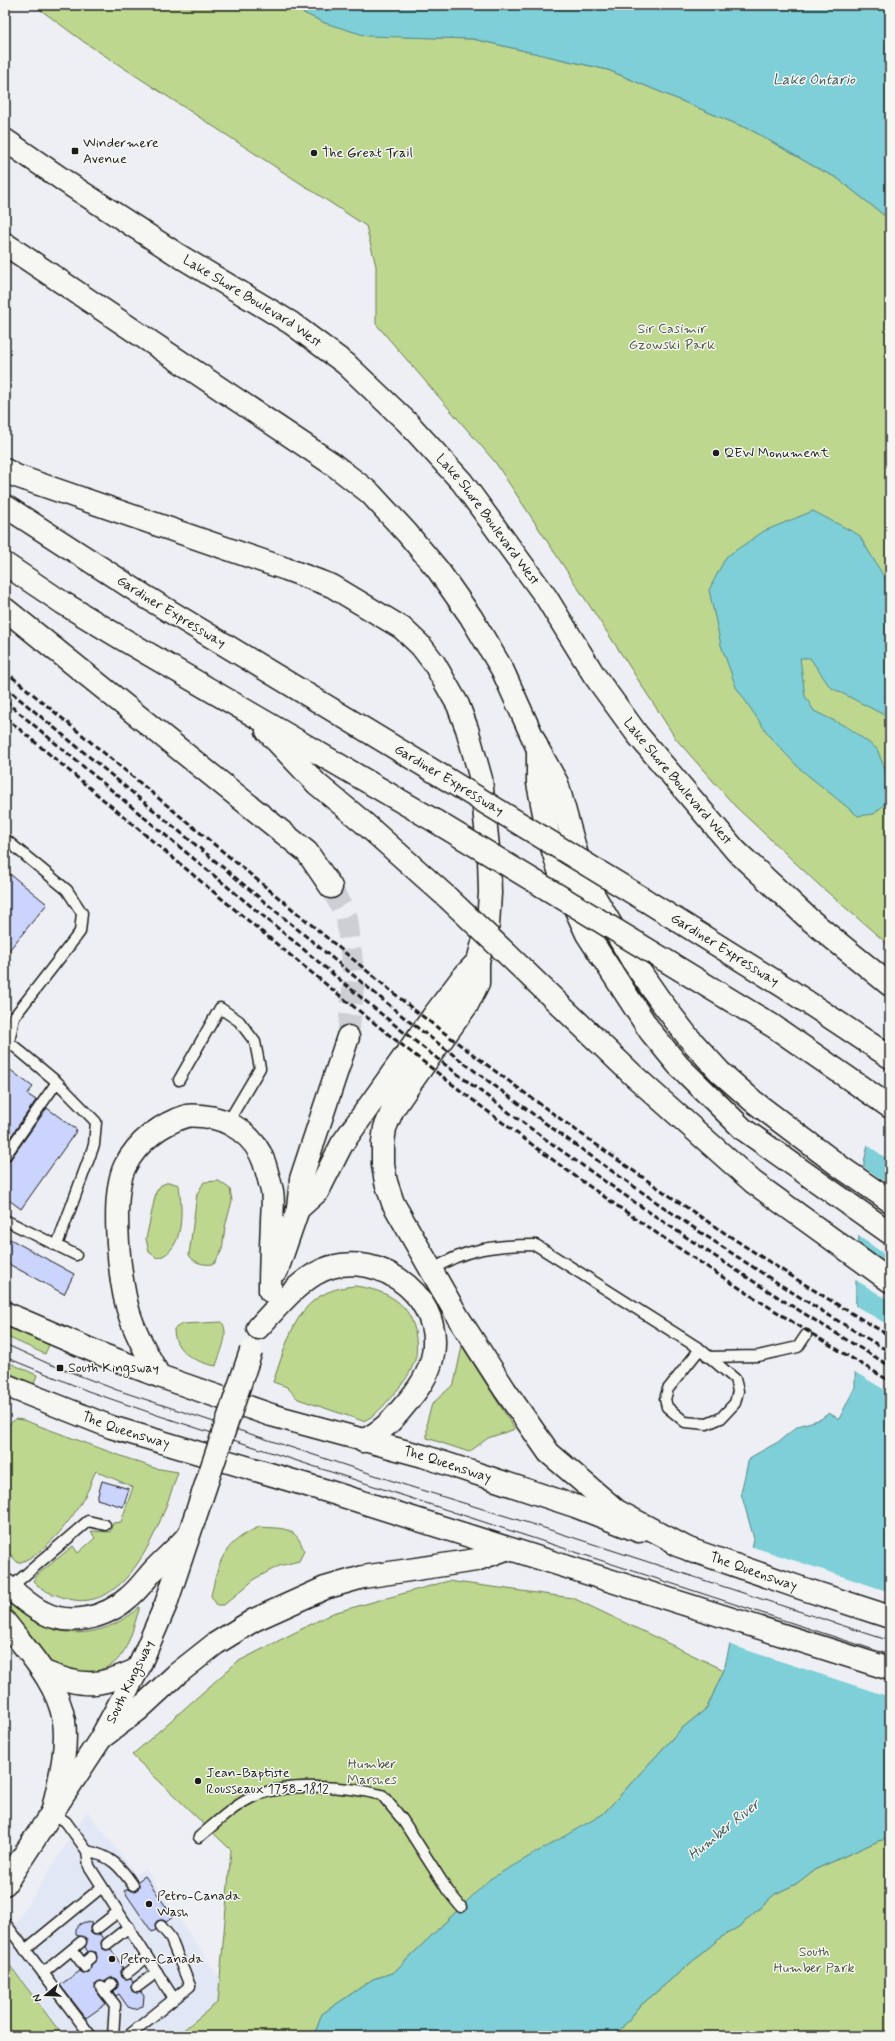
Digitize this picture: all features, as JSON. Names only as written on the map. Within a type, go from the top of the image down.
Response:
[{"type":"main road","name":"Lake Shore Boulevard West","points":[[5,140],[72,186],[178,255],[291,323],[346,364],[408,423],[462,482],[546,597],[594,675],[637,734],[736,851],[809,919],[890,985]]},
{"type":"main road","points":[[5,244],[291,434],[370,493],[412,538],[438,570],[471,617],[502,669],[538,749],[557,783],[583,877],[632,960],[688,1037],[720,1072],[753,1101],[842,1168],[890,1201]]},
{"type":"main road","points":[[5,470],[16,476],[332,586],[402,628],[421,646],[438,668],[458,705],[467,729],[481,779],[486,822],[490,893],[488,925],[478,961],[478,983],[467,1005],[393,1109],[385,1128],[383,1143],[384,1170],[393,1203],[458,1317],[548,1453],[618,1511],[694,1552]]},
{"type":"main road","name":"Gardiner Expressway","points":[[5,506],[146,597],[645,900],[786,988],[890,1057]]},
{"type":"main road","points":[[5,564],[63,603],[435,821],[773,1026],[890,1107]]},
{"type":"main road","points":[[5,610],[307,852],[331,887]]},
{"type":"main road","points":[[249,713],[317,784],[364,823],[448,898],[633,1074],[753,1182],[890,1281]]},
{"type":"main road","points":[[538,749],[538,783],[548,834],[562,880],[587,934],[650,1031],[678,1065],[743,1129],[890,1233]]},
{"type":"main road","points":[[298,1209],[318,1191],[342,1144],[434,1015],[462,978],[478,961]]},
{"type":"main road","name":"South Kingsway","points":[[5,1884],[101,1738],[138,1669],[166,1604],[298,1209],[301,1179],[348,1037]]},
{"type":"main road","points":[[159,1376],[137,1334],[126,1299],[119,1245],[117,1211],[119,1182],[124,1167],[132,1154],[148,1137],[166,1124],[188,1116],[211,1117],[228,1122],[242,1132],[255,1145],[264,1161],[273,1193],[270,1292]]},
{"type":"main road","points":[[258,1328],[290,1295],[315,1274],[338,1266],[364,1264],[375,1267],[400,1279],[412,1290],[422,1303],[432,1330],[434,1344],[430,1366],[411,1399],[390,1424],[381,1432],[363,1441]]},
{"type":"main road","name":"The Queensway","points":[[5,1313],[103,1355],[271,1415],[423,1456],[575,1506],[694,1552],[890,1617]]},
{"type":"main road","name":"The Queensway","points":[[5,1385],[111,1427],[187,1448],[890,1669]]},
{"type":"main road","points":[[7,1586],[28,1604],[55,1618],[67,1620],[102,1615],[114,1609],[130,1597],[191,1530]]},
{"type":"main road","points":[[101,1738],[138,1710],[177,1674],[228,1636],[254,1620],[325,1588],[363,1577],[476,1560],[506,1549]]},
{"type":"main road","points":[[5,1622],[44,1672],[60,1705],[64,1722],[62,1766],[53,1811]]},
{"type":"main road","points":[[44,1672],[67,1681],[95,1684],[120,1678],[138,1669]]},
{"type":"lane","points":[[5,839],[68,890],[82,913],[80,932],[14,1017],[7,1043],[57,1082],[96,1122],[94,1145],[56,1245]]},
{"type":"lane","points":[[179,1080],[220,1008],[239,1021],[255,1042],[260,1068],[228,1122]]},
{"type":"lane","points":[[5,1156],[57,1082]]},
{"type":"lane","points":[[5,1220],[76,1255]]},
{"type":"lane","points":[[431,1271],[446,1260],[468,1252],[505,1245],[536,1245],[700,1349],[735,1379],[738,1391],[735,1403],[721,1418],[707,1424],[685,1422],[667,1407],[665,1399],[668,1389],[700,1349]]},
{"type":"lane","points":[[708,1357],[758,1356],[798,1347],[806,1335]]},
{"type":"lane","points":[[7,1586],[88,1521],[105,1524]]},
{"type":"lane","points":[[199,1837],[254,1796],[271,1791],[336,1788],[382,1795],[395,1810],[448,1891],[462,1907]]},
{"type":"lane","points":[[53,1811],[66,1822],[87,1851],[89,1866],[174,1999]]},
{"type":"lane","points":[[87,1851],[104,1855],[122,1868],[133,1884]]},
{"type":"lane","points":[[24,1950],[102,1887]]},
{"type":"lane","points":[[96,1929],[118,1912]]},
{"type":"lane","points":[[5,1923],[24,1950],[91,2036]]},
{"type":"lane","points":[[128,2036],[190,1986],[170,1937],[161,1926]]},
{"type":"lane","points":[[107,1944],[129,1927]]},
{"type":"lane","points":[[43,1973],[81,1942]]},
{"type":"lane","points":[[72,1950],[84,1965],[91,1957]]},
{"type":"lane","points":[[127,1973],[147,1957]]},
{"type":"lane","points":[[137,1987],[157,1972]]},
{"type":"lane","points":[[105,1987],[118,2002],[113,2036]]},
{"type":"shaded area","points":[[87,1811],[136,1875],[145,1869],[220,1979],[218,2002],[176,2036],[63,2036],[5,1959],[5,1941]]},
{"type":"green space","name":"Sir Casimir Gzowski Park","points":[[34,5],[287,5],[325,23],[406,37],[473,39],[608,70],[753,131],[837,178],[890,220],[890,946],[819,885],[735,806],[676,739],[495,462],[376,324],[376,266],[366,226],[84,42]]},
{"type":"green space","points":[[219,1181],[230,1189],[232,1201],[225,1227],[222,1250],[214,1264],[203,1264],[197,1262],[189,1255],[197,1194],[204,1182]]},
{"type":"green space","points":[[169,1182],[179,1185],[181,1205],[180,1227],[173,1247],[166,1254],[157,1258],[149,1252],[146,1239],[156,1192],[161,1185]]},
{"type":"green space","points":[[355,1286],[387,1295],[404,1307],[414,1326],[416,1341],[415,1359],[407,1377],[379,1410],[363,1421],[298,1399],[287,1387],[273,1382],[291,1332],[308,1306],[320,1296],[336,1289]]},
{"type":"green space","points":[[222,1322],[225,1338],[216,1366],[193,1359],[187,1355],[178,1344],[175,1337],[174,1329],[182,1324]]},
{"type":"green space","points":[[5,1324],[50,1343],[45,1354],[5,1336]]},
{"type":"green space","points":[[462,1346],[515,1429],[488,1438],[469,1452],[427,1438],[427,1421],[432,1404],[454,1384]]},
{"type":"green space","points":[[5,1361],[37,1375],[34,1384],[5,1371]]},
{"type":"green space","points":[[16,1419],[23,1420],[154,1468],[178,1472],[172,1491],[153,1537],[140,1559],[125,1579],[108,1593],[88,1600],[65,1598],[44,1590],[33,1581],[37,1575],[73,1546],[78,1553],[95,1538],[91,1531],[110,1532],[113,1523],[121,1522],[133,1487],[96,1471],[83,1499],[60,1532],[40,1551],[18,1563],[5,1548],[5,1427]]},
{"type":"green space","points":[[259,1527],[287,1530],[297,1537],[304,1551],[299,1561],[279,1566],[256,1578],[224,1605],[217,1605],[211,1596],[217,1572],[224,1554],[237,1539]]},
{"type":"green space","name":"Humber Marshes","points":[[448,1581],[573,1598],[724,1670],[707,1708],[680,1730],[603,1814],[461,1907],[393,1973],[373,1979],[322,2014],[314,2036],[176,2036],[218,2002],[231,1850],[132,1755],[237,1662],[333,1613]]},
{"type":"green space","points":[[12,1604],[29,1617],[43,1625],[60,1631],[72,1633],[108,1627],[119,1622],[139,1607],[139,1610],[127,1646],[116,1661],[110,1666],[101,1669],[102,1674],[80,1675],[56,1666],[46,1659],[30,1641],[8,1609],[8,1605]]},
{"type":"green space","name":"South Humber Park","points":[[890,1838],[890,2036],[615,2036],[641,2005],[720,1938],[740,1926],[775,1894],[796,1884],[814,1870],[878,1841]]},
{"type":"green space","points":[[5,1959],[63,2036],[5,2036]]},
{"type":"water","name":"Lake Ontario","points":[[287,5],[890,5],[890,220],[837,178],[753,131],[608,70],[473,39],[367,36],[325,23]]},
{"type":"water","points":[[813,511],[859,535],[890,587],[890,718],[830,687],[810,658],[800,658],[805,696],[814,711],[849,728],[877,749],[888,777],[889,800],[874,814],[858,816],[799,768],[770,737],[736,687],[721,645],[709,590],[726,557],[764,531]]},
{"type":"water","name":"Humber River","points":[[890,1047],[890,1838],[878,1841],[814,1870],[796,1884],[775,1894],[740,1926],[720,1938],[641,2005],[615,2036],[314,2036],[322,2014],[373,1979],[393,1973],[490,1879],[603,1814],[680,1730],[707,1708],[724,1670],[754,1539],[741,1493],[748,1462],[751,1457],[778,1442],[798,1426],[821,1419],[829,1413],[839,1419],[855,1387],[856,1279],[864,1162]]},
{"type":"pier","points":[[890,1045],[890,1161],[866,1144],[888,1047]]},
{"type":"pier","points":[[862,1166],[890,1185],[890,1258],[857,1235]]},
{"type":"pier","points":[[857,1247],[890,1269],[890,1301],[854,1279]]},
{"type":"pier","points":[[854,1305],[890,1326],[890,1393],[853,1371]]},
{"type":"pier","points":[[750,1546],[890,1592],[890,1697],[728,1644]]},
{"type":"building","points":[[5,870],[47,904],[5,955]]},
{"type":"building","points":[[5,1066],[33,1087],[27,1094],[36,1100],[5,1145]]},
{"type":"building","points":[[47,1108],[77,1130],[21,1209],[5,1197],[5,1162],[10,1160]]},
{"type":"building","points":[[10,1239],[74,1274],[64,1294],[5,1262],[5,1248]]},
{"type":"building","points":[[102,1481],[129,1489],[123,1507],[97,1499]]},
{"type":"building","name":"Petro-Canada Wash","points":[[145,1876],[173,1917],[166,1922],[163,1920],[157,1921],[155,1924],[156,1930],[152,1932],[124,1891],[128,1889],[131,1891],[136,1890],[139,1887],[138,1881]]},
{"type":"building","points":[[85,1922],[92,1923],[90,1927],[91,1933],[94,1935],[100,1934],[103,1939],[101,1942],[102,1948],[105,1950],[111,1949],[123,1968],[121,1971],[122,1977],[125,1979],[131,1978],[133,1982],[131,1987],[132,1991],[137,1993],[141,1992],[144,1996],[143,2006],[134,2009],[128,2007],[119,1994],[116,1996],[113,1992],[118,1987],[118,1983],[115,1978],[111,1978],[104,1982],[100,1981],[95,1984],[96,1991],[106,2004],[86,2018],[60,1985],[80,1971],[83,1973],[89,1972],[91,1965],[97,1959],[96,1952],[88,1952],[85,1947],[87,1941],[86,1938],[76,1935],[76,1929],[80,1924]]},
{"type":"tunnel","points":[[331,887],[347,918],[354,979],[348,1037]]},
{"type":"tram line","points":[[5,1344],[47,1363],[117,1390],[405,1485],[538,1526],[890,1641]]},
{"type":"tram line","points":[[5,1357],[88,1391],[160,1416],[890,1655]]},
{"type":"railway","points":[[5,671],[413,1009],[471,1053],[587,1138],[706,1221],[828,1299],[890,1336]]},
{"type":"railway","points":[[5,687],[406,1019],[464,1063],[643,1193],[703,1234],[765,1275],[890,1352]]},
{"type":"railway","points":[[5,701],[186,853],[447,1066],[555,1146],[720,1260],[890,1366]]},
{"type":"railway","points":[[5,717],[350,1004],[492,1114],[564,1168],[684,1251],[765,1305],[890,1381]]},
{"type":"place","name":"Windermere Avenue","points":[[75,151]]},
{"type":"place","name":"The Great Trail","points":[[314,153]]},
{"type":"place","name":"QEW Monument","points":[[716,453]]},
{"type":"place","name":"South Kingsway","points":[[60,1368]]},
{"type":"place","name":"Jean-Baptiste Rousseaux 1758-1812","points":[[198,1781]]},
{"type":"place","name":"Petro-Canada Wash","points":[[149,1904]]},
{"type":"place","name":"Petro-Canada","points":[[112,1959]]}]
